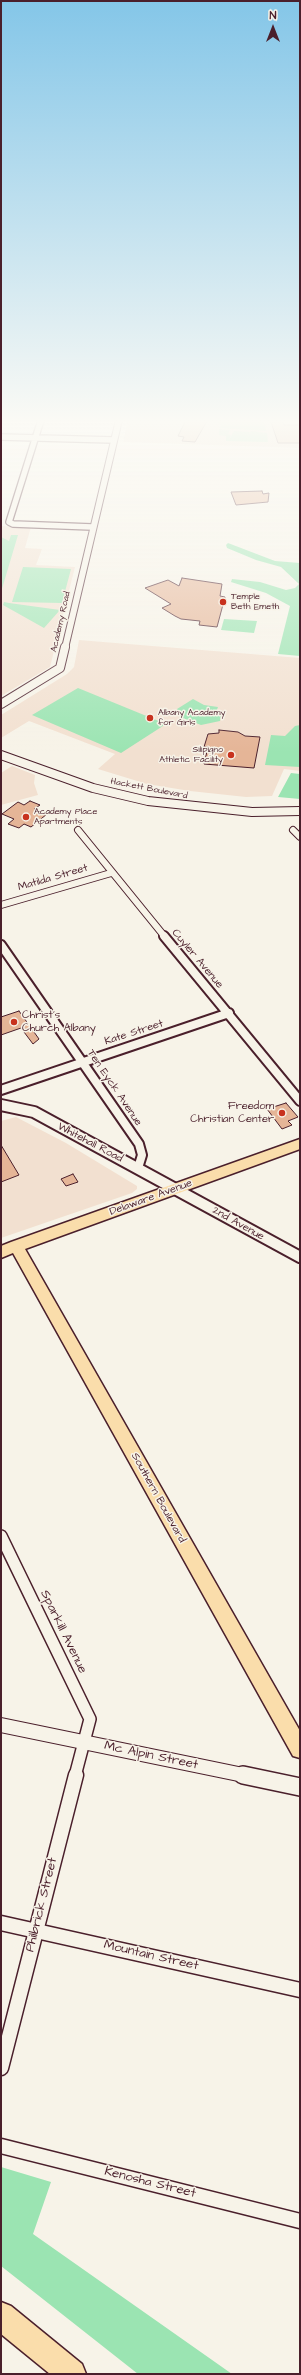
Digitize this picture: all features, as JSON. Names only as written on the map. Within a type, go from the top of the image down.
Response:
[{"type":"highway","points":[[1,2316],[72,2374]]},
{"type":"highway","points":[[25,2336],[80,2374]]},
{"type":"main road","name":"Delaware Avenue","points":[[8,1249],[300,1144]]},
{"type":"main road","name":"Southern Boulevard","points":[[8,1249],[300,1749]]},
{"type":"street","name":"Academy Road","points":[[1,704],[60,668],[91,531]]},
{"type":"street","name":"Hackett Boulevard","points":[[1,755],[93,788],[148,801],[208,810],[252,812],[300,811]]},
{"type":"street","name":"Cuyler Avenue","points":[[78,830],[111,873],[229,1013],[300,1101]]},
{"type":"street","points":[[293,830],[300,837]]},
{"type":"street","name":"Matilda Street","points":[[1,905],[111,873]]},
{"type":"street","name":"Ten Eyck Avenue","points":[[1,945],[83,1061],[139,1144],[142,1155],[138,1168]]},
{"type":"street","name":"Kate Street","points":[[1,1090],[83,1061],[229,1013]]},
{"type":"street","name":"Whitehall Road","points":[[1,1105],[34,1112],[176,1189]]},
{"type":"street","name":"2nd Avenue","points":[[176,1189],[300,1257]]},
{"type":"street","name":"Sparkill Avenue","points":[[1,1536],[90,1719],[84,1742]]},
{"type":"street","name":"Mc Alpin Street","points":[[1,1725],[300,1787]]},
{"type":"street","name":"Philbrick Street","points":[[1,2068],[84,1742]]},
{"type":"street","name":"Mountain Street","points":[[1,1923],[300,1990]]},
{"type":"street","name":"Kenosha Street","points":[[1,2146],[300,2221]]},
{"type":"shaded area","points":[[1,531],[30,531],[25,548],[42,549],[36,565],[75,567],[50,667],[1,696]]},
{"type":"shaded area","name":"Albany Academy for Girls","points":[[79,640],[300,658],[300,771],[284,769],[272,796],[246,797],[190,791],[147,784],[98,769],[115,754],[29,721],[1,738],[1,715],[67,674],[74,667]]},
{"type":"shaded area","points":[[12,766],[35,775],[34,783],[38,795],[1,805],[1,773]]},
{"type":"shaded area","points":[[16,1117],[66,1143],[137,1186],[137,1189],[132,1193],[1,1238],[1,1121]]},
{"type":"green space","points":[[11,535],[18,535],[1,592],[1,537],[9,541]]},
{"type":"green space","points":[[228,543],[275,561],[300,563],[300,656],[278,654],[290,606],[266,593],[231,582],[232,579],[260,582],[286,590],[295,588],[299,584],[281,567],[256,560],[227,548],[226,545]]},
{"type":"green space","points":[[23,567],[71,569],[62,603],[12,602]]},
{"type":"green space","points":[[4,602],[60,610],[44,628],[3,605]]},
{"type":"green space","points":[[224,619],[257,621],[254,633],[221,630]]},
{"type":"green space","points":[[78,688],[166,724],[121,753],[32,715]]},
{"type":"green space","points":[[193,699],[204,705],[218,707],[216,712],[226,713],[225,715],[221,715],[220,721],[201,725],[180,717],[177,709]]},
{"type":"green space","points":[[300,725],[300,767],[265,765],[271,735],[285,736],[295,726]]},
{"type":"green space","points":[[291,773],[300,774],[300,799],[278,797]]},
{"type":"green space","points":[[1,2167],[51,2182],[33,2234],[232,2374],[138,2374],[1,2266]]},
{"type":"building","name":"Temple Beth Emeth","points":[[182,578],[222,584],[220,596],[225,597],[217,627],[199,625],[200,621],[181,619],[175,616],[162,608],[171,604],[145,588],[168,580],[179,586]]},
{"type":"building","name":"Silipigno Athletic Facility","points":[[219,730],[238,732],[245,736],[260,737],[254,768],[204,764],[208,747],[204,747],[208,734],[219,733]]},
{"type":"building","name":"Academy Place Apartments","points":[[30,801],[40,805],[34,809],[47,814],[31,827],[24,824],[19,828],[8,824],[14,819],[2,814],[18,802],[24,805]]},
{"type":"building","name":"Christ’s Church Albany","points":[[19,1011],[39,1039],[33,1044],[21,1028],[1,1035],[1,1017]]},
{"type":"building","name":"Freedom Christian Center","points":[[286,1103],[298,1117],[288,1121],[292,1125],[282,1129],[267,1109]]},
{"type":"building","points":[[1,1145],[19,1175],[1,1182]]},
{"type":"building","points":[[73,1174],[78,1182],[66,1186],[61,1179]]},
{"type":"place","name":"Temple Beth Emeth","points":[[223,602]]},
{"type":"place","name":"Albany Academy for Girls","points":[[150,718]]},
{"type":"place","name":"Silipigno Athletic Facility","points":[[231,755]]},
{"type":"place","name":"Academy Place Apartments","points":[[26,817]]},
{"type":"place","name":"Christ’s Church Albany","points":[[14,1022]]},
{"type":"place","name":"Freedom Christian Center","points":[[282,1113]]}]
